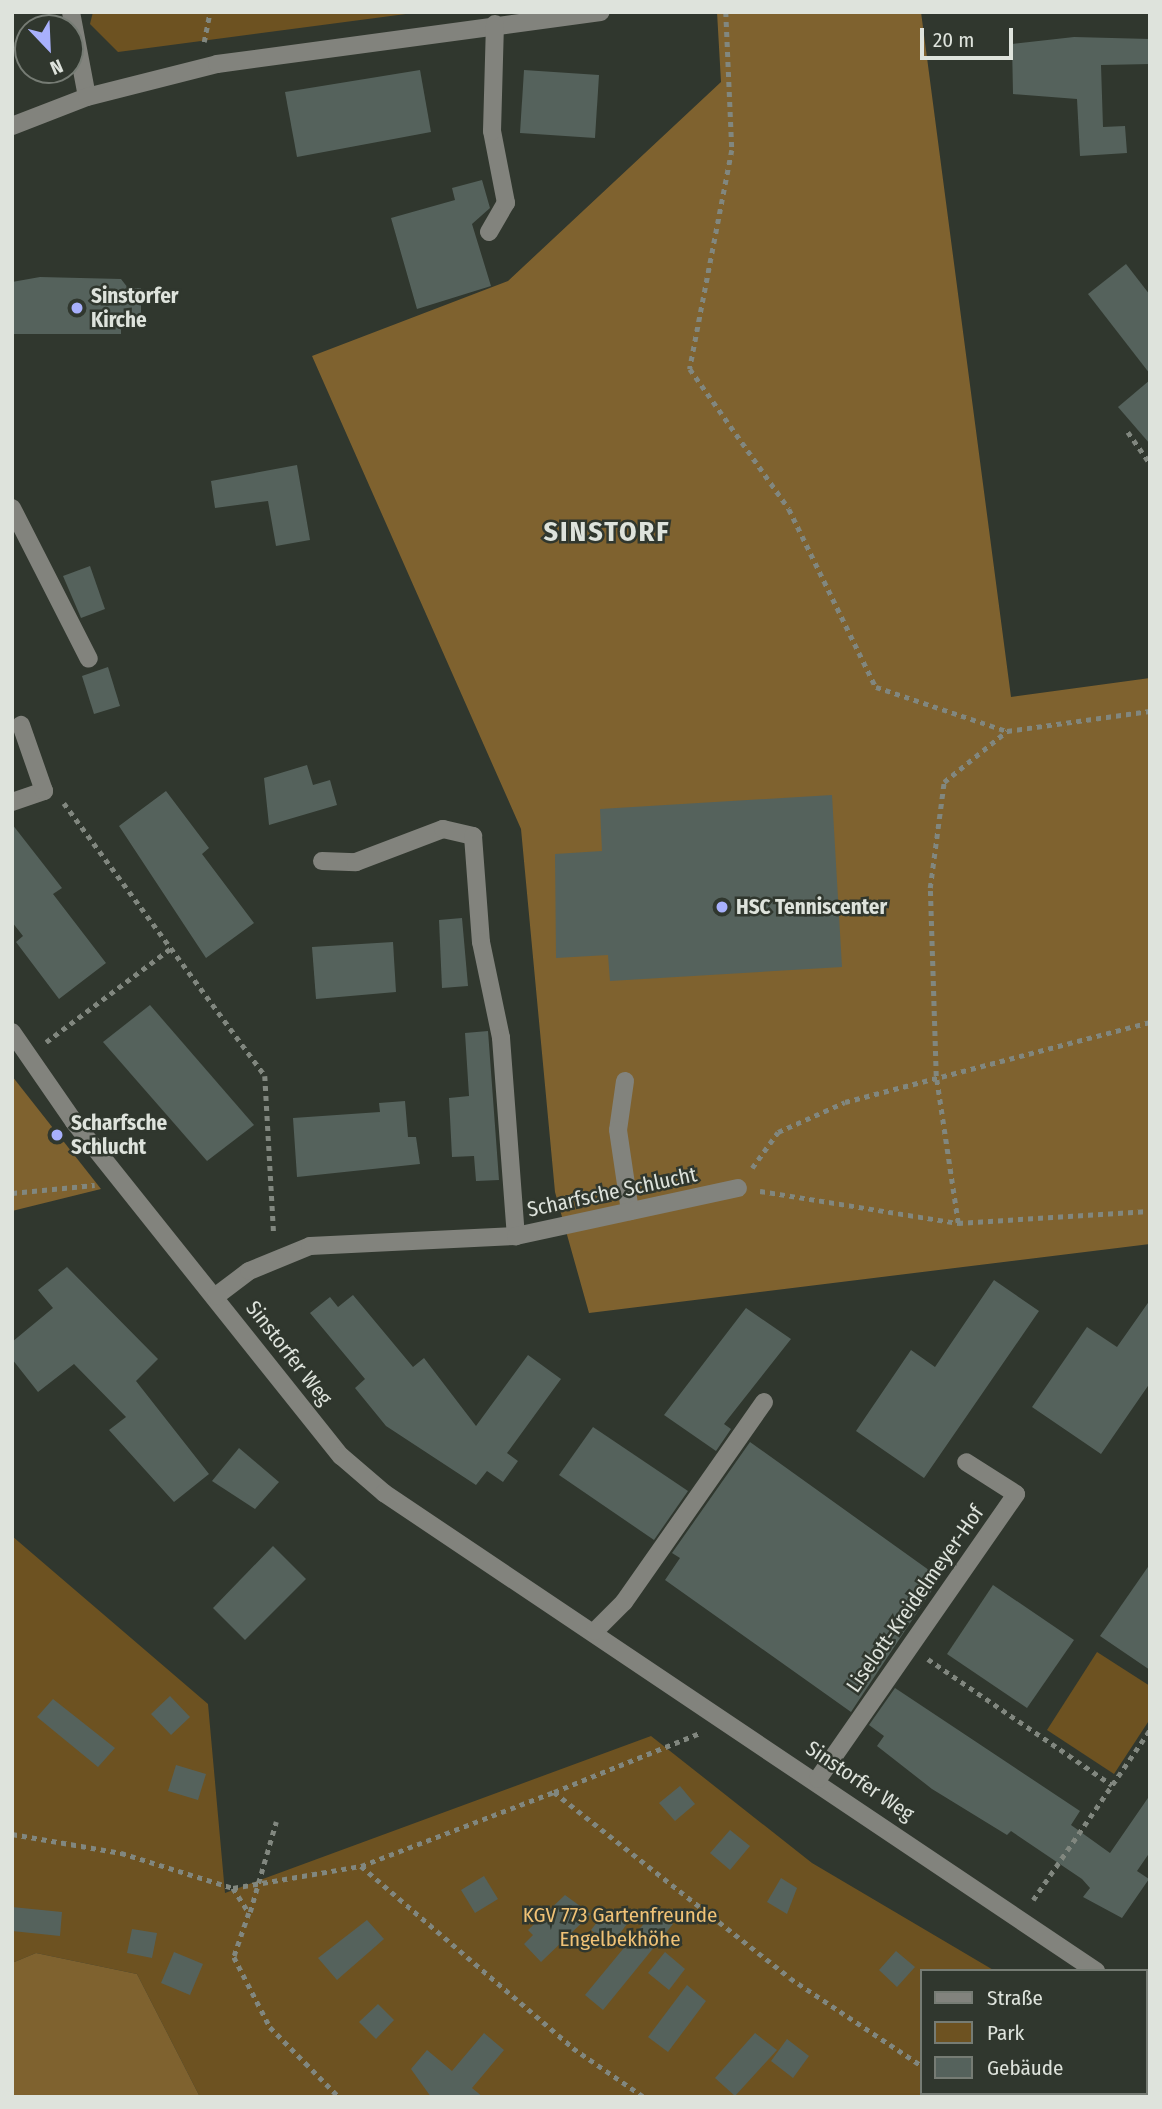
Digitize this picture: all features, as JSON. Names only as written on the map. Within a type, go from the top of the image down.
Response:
[{"type":"street","points":[[71,12],[87,97]]},
{"type":"street","points":[[12,125],[87,97],[230,62],[495,24],[600,12]]},
{"type":"street","points":[[489,232],[506,203],[492,131],[495,24]]},
{"type":"street","points":[[12,508],[89,659]]},
{"type":"street","points":[[12,802],[44,792],[22,725]]},
{"type":"street","points":[[321,861],[356,862],[443,829],[473,836],[481,942],[501,1038],[516,1236]]},
{"type":"street","name":"Sinstorfer Weg","points":[[12,1032],[123,1182],[341,1457],[384,1493],[818,1779],[1093,1969]]},
{"type":"street","points":[[625,1081],[618,1130],[630,1211]]},
{"type":"street","name":"Scharfsche Schlucht","points":[[216,1296],[276,1261],[310,1246],[516,1236],[738,1188]]},
{"type":"street","points":[[596,1631],[624,1602],[764,1402]]},
{"type":"street","name":"Liselott-Kreidelmeyer-Hof","points":[[818,1779],[1016,1494],[965,1462]]},
{"type":"path","points":[[726,12],[732,150],[690,369],[789,509],[876,687],[1007,731],[1150,711]]},
{"type":"path","points":[[1128,432],[1150,463]]},
{"type":"path","points":[[958,1223],[936,1076],[930,888],[944,782],[1007,731]]},
{"type":"path","points":[[60,798],[265,1076],[276,1261]]},
{"type":"path","points":[[28,1055],[171,948]]},
{"type":"path","points":[[1150,1022],[845,1102],[778,1132],[738,1188],[958,1223],[1150,1211]]},
{"type":"path","points":[[12,1193],[123,1182]]},
{"type":"path","points":[[944,1671],[1112,1785]]},
{"type":"path","points":[[12,1834],[121,1853],[233,1888],[259,1886],[361,1866],[554,1792],[730,1720]]},
{"type":"path","points":[[1020,1919],[1150,1730]]},
{"type":"path","points":[[554,1792],[790,1978],[920,2065]]},
{"type":"path","points":[[275,1822],[259,1886],[234,1957],[270,2027],[339,2097]]},
{"type":"path","points":[[361,1866],[573,2048],[644,2097]]},
{"type":"path","points":[[233,1888],[249,1913]]},
{"type":"green space","points":[[93,12],[421,12],[118,52],[90,24]]},
{"type":"green space","name":"KGV 773 Gartenfreunde Engelbekhöhe","points":[[12,1536],[208,1704],[225,1893],[651,1736],[812,1863],[992,1969],[920,1969],[920,2095],[1040,2097],[200,2097],[137,1974],[36,1953],[12,1963]]},
{"type":"green space","points":[[1097,1652],[1150,1686],[1150,1719],[1114,1774],[1047,1730]]},
{"type":"shaded area","points":[[717,12],[921,12],[1011,697],[1150,678],[1150,1244],[589,1313],[555,1192],[521,829],[312,356],[508,281],[721,82]]},
{"type":"shaded area","points":[[12,1076],[101,1189],[12,1211]]},
{"type":"shaded area","points":[[36,1953],[137,1974],[200,2097],[12,2097],[12,1963]]},
{"type":"building","points":[[1074,37],[1150,39],[1150,64],[1101,65],[1103,127],[1125,126],[1127,153],[1080,156],[1077,99],[1013,94],[1012,44]]},
{"type":"building","points":[[420,70],[431,132],[297,157],[285,92]]},
{"type":"building","points":[[524,70],[599,75],[595,138],[520,133]]},
{"type":"building","points":[[482,180],[490,208],[472,224],[491,286],[417,309],[391,218],[455,200],[452,188]]},
{"type":"building","points":[[1126,264],[1150,295],[1150,374],[1088,294]]},
{"type":"building","name":"Sinstorfer Kirche","points":[[40,277],[121,279],[128,288],[141,288],[141,328],[121,328],[121,334],[12,334],[12,282]]},
{"type":"building","points":[[1150,380],[1150,444],[1118,407]]},
{"type":"building","points":[[297,465],[310,540],[276,546],[268,501],[215,508],[211,481]]},
{"type":"building","points":[[90,566],[105,609],[81,618],[63,576]]},
{"type":"building","points":[[108,667],[120,706],[94,714],[82,676]]},
{"type":"building","points":[[307,765],[313,785],[330,780],[337,805],[269,825],[264,778]]},
{"type":"building","points":[[166,791],[209,848],[202,854],[254,923],[206,958],[119,826]]},
{"type":"building","name":"HSC Tenniscenter","points":[[832,795],[842,967],[610,981],[608,955],[556,958],[555,854],[602,851],[600,809]]},
{"type":"building","points":[[12,824],[62,888],[53,894],[106,963],[59,999],[16,942],[23,936],[12,922]]},
{"type":"building","points":[[462,918],[468,986],[442,988],[439,920]]},
{"type":"building","points":[[393,942],[396,992],[316,999],[312,947]]},
{"type":"building","points":[[150,1005],[254,1125],[207,1161],[103,1042]]},
{"type":"building","points":[[488,1031],[499,1180],[476,1181],[474,1156],[452,1157],[449,1098],[469,1096],[465,1033]]},
{"type":"building","points":[[405,1101],[408,1137],[416,1137],[420,1164],[297,1177],[293,1118],[380,1112],[379,1103]]},
{"type":"building","points":[[67,1267],[158,1359],[136,1381],[209,1474],[174,1502],[109,1430],[126,1417],[74,1364],[38,1392],[12,1359],[12,1342],[53,1308],[38,1290]]},
{"type":"building","points":[[994,1280],[1039,1311],[924,1478],[856,1431],[911,1350],[935,1367]]},
{"type":"building","points":[[353,1295],[413,1367],[424,1358],[476,1426],[528,1355],[561,1379],[507,1453],[518,1461],[503,1482],[487,1471],[476,1485],[386,1426],[355,1388],[365,1379],[310,1313],[330,1297],[338,1307]]},
{"type":"building","points":[[1150,1300],[1150,1383],[1101,1454],[1032,1407],[1087,1327],[1117,1347]]},
{"type":"building","points":[[746,1308],[791,1339],[724,1424],[731,1429],[716,1451],[664,1415]]},
{"type":"building","points":[[593,1427],[688,1491],[654,1540],[559,1475]]},
{"type":"building","points":[[750,1442],[940,1578],[851,1712],[665,1580],[680,1558],[672,1553]]},
{"type":"building","points":[[239,1448],[279,1482],[255,1509],[212,1481]]},
{"type":"building","points":[[273,1546],[306,1579],[245,1640],[213,1608]]},
{"type":"building","points":[[1150,1564],[1150,1670],[1100,1636]]},
{"type":"building","points":[[993,1585],[1074,1640],[1027,1708],[947,1654]]},
{"type":"building","points":[[895,1688],[1080,1811],[1071,1825],[1110,1853],[1150,1795],[1150,1852],[1137,1871],[1149,1879],[1122,1918],[1083,1897],[1090,1888],[1082,1879],[1011,1831],[1007,1835],[932,1789],[877,1746],[884,1736],[869,1725]]},
{"type":"building","points":[[170,1696],[190,1717],[171,1735],[151,1714]]},
{"type":"building","points":[[53,1699],[115,1748],[98,1767],[37,1717]]},
{"type":"building","points":[[176,1765],[206,1774],[198,1800],[168,1791]]},
{"type":"building","points":[[680,1786],[695,1804],[675,1821],[659,1803]]},
{"type":"building","points":[[730,1830],[750,1846],[730,1870],[710,1853]]},
{"type":"building","points":[[484,1876],[498,1899],[475,1913],[461,1890]]},
{"type":"building","points":[[781,1878],[797,1888],[787,1914],[767,1902]]},
{"type":"building","points":[[565,1895],[591,1914],[541,1962],[524,1944],[533,1935],[528,1930]]},
{"type":"building","points":[[12,1907],[62,1912],[60,1936],[12,1931]]},
{"type":"building","points":[[607,1909],[627,1924],[611,1945],[591,1930]]},
{"type":"building","points":[[656,1909],[673,1924],[603,2010],[585,1995]]},
{"type":"building","points":[[367,1920],[384,1939],[337,1980],[318,1958]]},
{"type":"building","points":[[132,1929],[157,1933],[152,1958],[127,1953]]},
{"type":"building","points":[[896,1951],[915,1967],[897,1987],[879,1970]]},
{"type":"building","points":[[174,1952],[203,1964],[190,1995],[161,1983]]},
{"type":"building","points":[[665,1952],[685,1969],[669,1990],[648,1973]]},
{"type":"building","points":[[687,1985],[706,2001],[668,2052],[648,2037]]},
{"type":"building","points":[[378,2004],[394,2020],[376,2039],[359,2022]]},
{"type":"building","points":[[484,2033],[504,2050],[472,2088],[483,2097],[431,2097],[411,2069],[427,2050],[452,2071]]},
{"type":"building","points":[[755,2033],[777,2050],[735,2096],[715,2078]]},
{"type":"building","points":[[787,2039],[809,2056],[793,2078],[771,2061]]},
{"type":"place","name":"Sinstorfer Kirche","points":[[77,308]]},
{"type":"place","name":"HSC Tenniscenter","points":[[722,907]]},
{"type":"place","name":"Scharfsche Schlucht","points":[[57,1135]]},
{"type":"district","name":"SINSTORF","points":[[607,532]]}]
